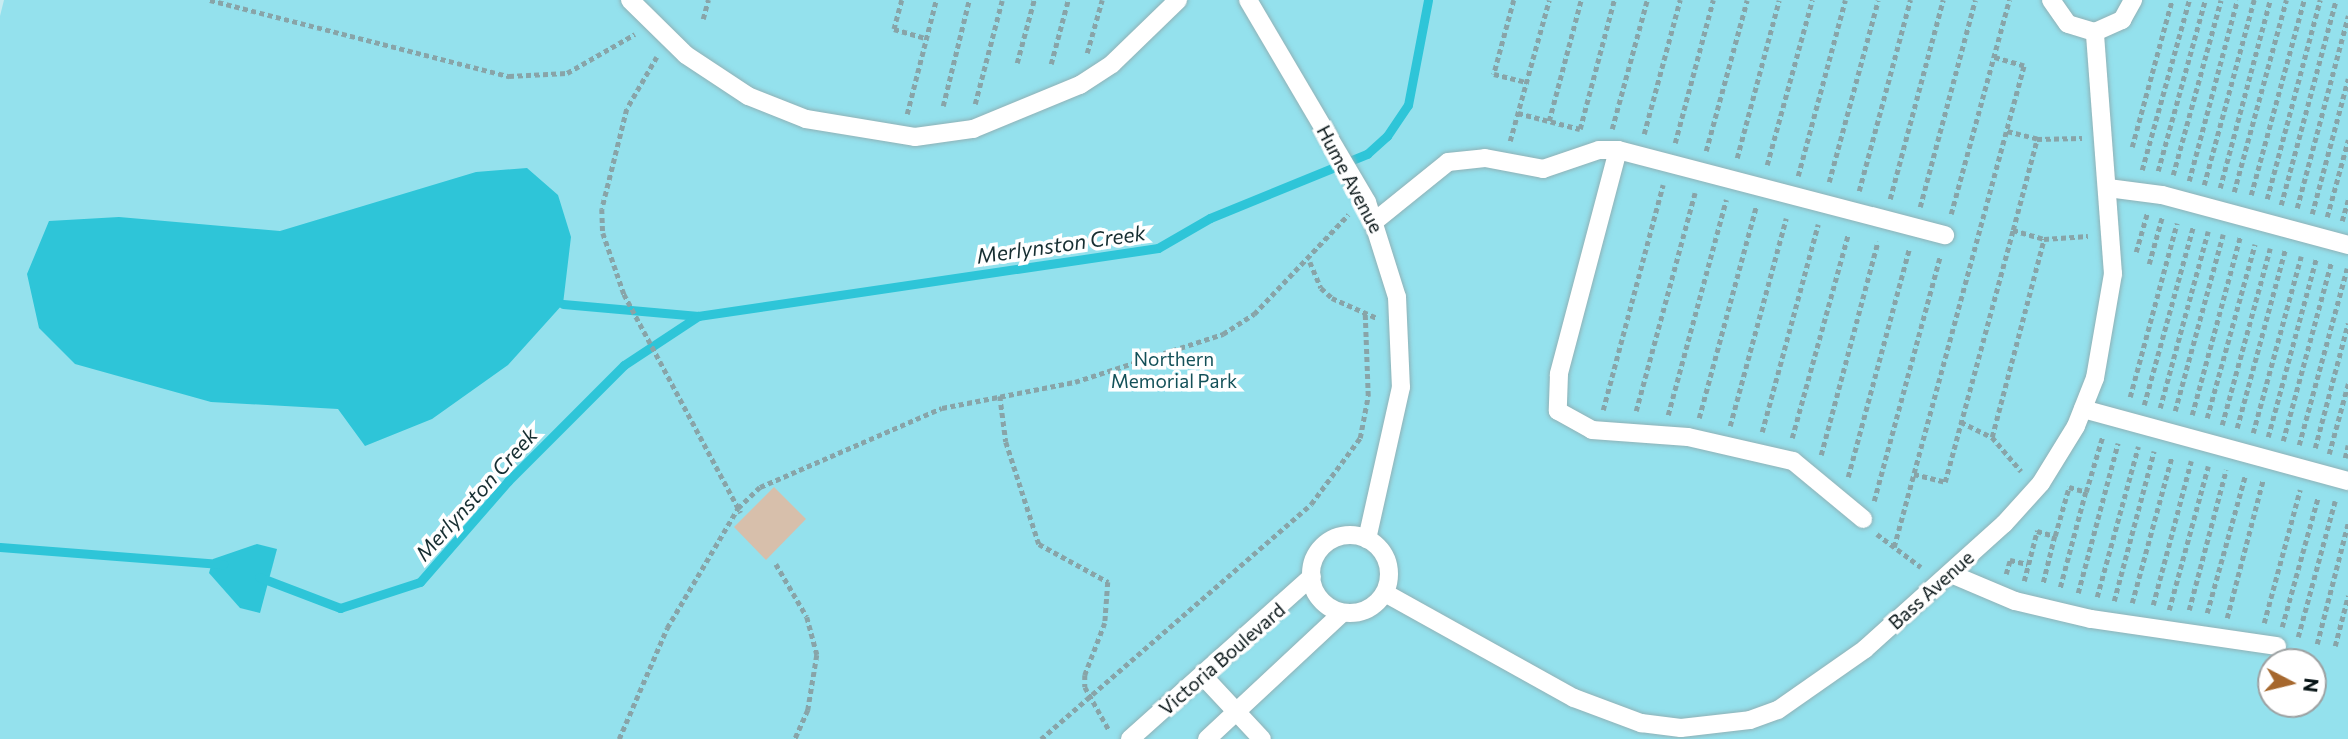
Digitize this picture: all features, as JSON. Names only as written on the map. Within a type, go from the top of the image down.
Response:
[{"type":"lane","points":[[630,0],[670,39],[748,96],[806,119],[901,135],[969,129],[1080,85],[1121,56],[1178,0]]},
{"type":"lane","name":"Hume Avenue","points":[[1248,0],[1367,202],[1375,221],[1400,325],[1394,430],[1367,538]]},
{"type":"lane","points":[[2051,0],[2068,24],[2095,32],[2122,20],[2133,0]]},
{"type":"lane","name":"Bass Avenue","points":[[1385,593],[1574,698],[1632,721],[1681,728],[1750,720],[1778,710],[1865,649],[1946,578],[2035,489],[2083,409],[2108,332],[2110,234],[2095,32]]},
{"type":"lane","points":[[1612,150],[1555,402],[1564,419],[1597,431],[1662,434],[1725,443],[1808,469],[1863,519]]},
{"type":"lane","points":[[1375,221],[1448,162],[1504,162],[1543,169],[1612,150],[1945,235]]},
{"type":"lane","points":[[2108,188],[2160,196],[2328,240]]},
{"type":"lane","points":[[2083,409],[2276,462]]},
{"type":"lane","points":[[1207,739],[1342,613],[1367,610],[1385,593],[1385,556],[1367,538],[1340,536],[1328,542],[1313,563],[1312,576],[1321,600],[1342,613]]},
{"type":"lane","name":"Victoria Boulevard","points":[[1130,739],[1312,576]]},
{"type":"lane","points":[[1946,578],[2018,602],[2072,615],[2201,637],[2277,646]]},
{"type":"lane","points":[[1203,676],[1262,739]]},
{"type":"path","points":[[210,0],[509,76],[567,73],[653,23]]},
{"type":"path","points":[[703,19],[708,0]]},
{"type":"path","points":[[902,0],[894,29],[926,38]]},
{"type":"path","points":[[901,135],[936,0]]},
{"type":"path","points":[[943,106],[969,0]]},
{"type":"path","points":[[969,129],[1002,0]]},
{"type":"path","points":[[1017,63],[1034,0]]},
{"type":"path","points":[[1051,64],[1068,0]]},
{"type":"path","points":[[1087,54],[1102,0]]},
{"type":"path","points":[[1514,0],[1494,74],[1527,82]]},
{"type":"path","points":[[1504,162],[1549,0]]},
{"type":"path","points":[[1549,121],[1581,0]]},
{"type":"path","points":[[1518,113],[1580,129],[1614,0]]},
{"type":"path","points":[[1612,150],[1647,0]]},
{"type":"path","points":[[1597,431],[1713,0]]},
{"type":"path","points":[[1630,433],[1747,0]]},
{"type":"path","points":[[1662,434],[1779,0]]},
{"type":"path","points":[[1694,438],[1812,0]]},
{"type":"path","points":[[1725,443],[1845,0]]},
{"type":"path","points":[[1946,578],[1894,547],[1863,519],[1871,514],[2009,0]]},
{"type":"path","points":[[2132,147],[2172,0]]},
{"type":"path","points":[[2149,264],[2189,0]]},
{"type":"path","points":[[2072,615],[2116,418],[2160,196],[2205,0]]},
{"type":"path","points":[[2160,196],[2221,0]]},
{"type":"path","points":[[2135,254],[2237,0]]},
{"type":"path","points":[[670,39],[626,109],[602,209],[603,233],[624,294],[740,510]]},
{"type":"path","points":[[1894,547],[2024,66],[1993,57]]},
{"type":"path","points":[[2277,646],[2276,462],[2328,240],[2348,79]]},
{"type":"path","points":[[2007,131],[2038,139],[2103,137]]},
{"type":"path","points":[[1914,474],[1945,482],[2038,139]]},
{"type":"path","points":[[2201,637],[2276,462],[2328,240],[2348,140]]},
{"type":"path","points":[[2258,644],[2276,462],[2328,240],[2348,200]]},
{"type":"path","points":[[619,739],[667,628],[740,510],[760,488],[841,448],[942,408],[1129,368],[1223,334],[1254,314],[1310,261],[1332,228],[1367,202]]},
{"type":"path","points":[[2013,230],[2044,239],[2110,234]]},
{"type":"path","points":[[1992,437],[2044,239]]},
{"type":"path","points":[[1310,261],[1321,288],[1365,314],[1400,325]]},
{"type":"path","points":[[2222,640],[2276,462],[2348,262]]},
{"type":"path","points":[[1041,739],[1296,519],[1356,445],[1368,396],[1365,314]]},
{"type":"path","points":[[2182,634],[2348,323]]},
{"type":"path","points":[[2155,630],[2276,462],[2348,384]]},
{"type":"path","points":[[1000,396],[1006,442],[1039,544],[1108,582],[1105,623],[1085,675],[1090,697],[1115,739]]},
{"type":"path","points":[[2045,608],[2086,492],[2116,418]]},
{"type":"path","points":[[1961,422],[1992,437],[2035,489]]},
{"type":"path","points":[[2108,622],[2161,430]]},
{"type":"path","points":[[2108,622],[2161,430]]},
{"type":"path","points":[[2108,622],[2161,430]]},
{"type":"path","points":[[2155,630],[2276,462]]},
{"type":"path","points":[[2276,462],[2296,644]]},
{"type":"path","points":[[2045,608],[2055,536],[2069,487],[2086,492]]},
{"type":"path","points":[[2317,644],[2348,523]]},
{"type":"path","points":[[2018,602],[2037,531],[2055,536]]},
{"type":"path","points":[[776,564],[807,617],[817,655],[808,710],[795,739]]},
{"type":"path","points":[[2335,646],[2348,596]]},
{"type":"green space","name":"Northern Memorial Park","points":[[4,0],[2348,0],[2348,739],[0,739],[0,16]]},
{"type":"shaded area","points":[[527,168],[558,195],[571,237],[563,304],[508,365],[432,419],[365,446],[338,409],[211,402],[75,364],[39,328],[27,274],[49,221],[119,217],[280,231],[476,172]]},
{"type":"shaded area","points":[[257,544],[277,549],[260,613],[240,608],[209,573],[213,559]]},
{"type":"building","points":[[774,487],[806,519],[766,560],[734,527]]},
{"type":"waterway","name":"Merlynston Creek","points":[[563,304],[698,316],[1158,248],[1210,218],[1367,154],[1387,136],[1408,105],[1428,0]]},
{"type":"waterway","name":"Merlynston Creek","points":[[259,577],[340,608],[420,582],[508,481],[624,365],[698,316]]},
{"type":"waterway","name":"Merlynston Creek","points":[[0,547],[223,564]]}]
